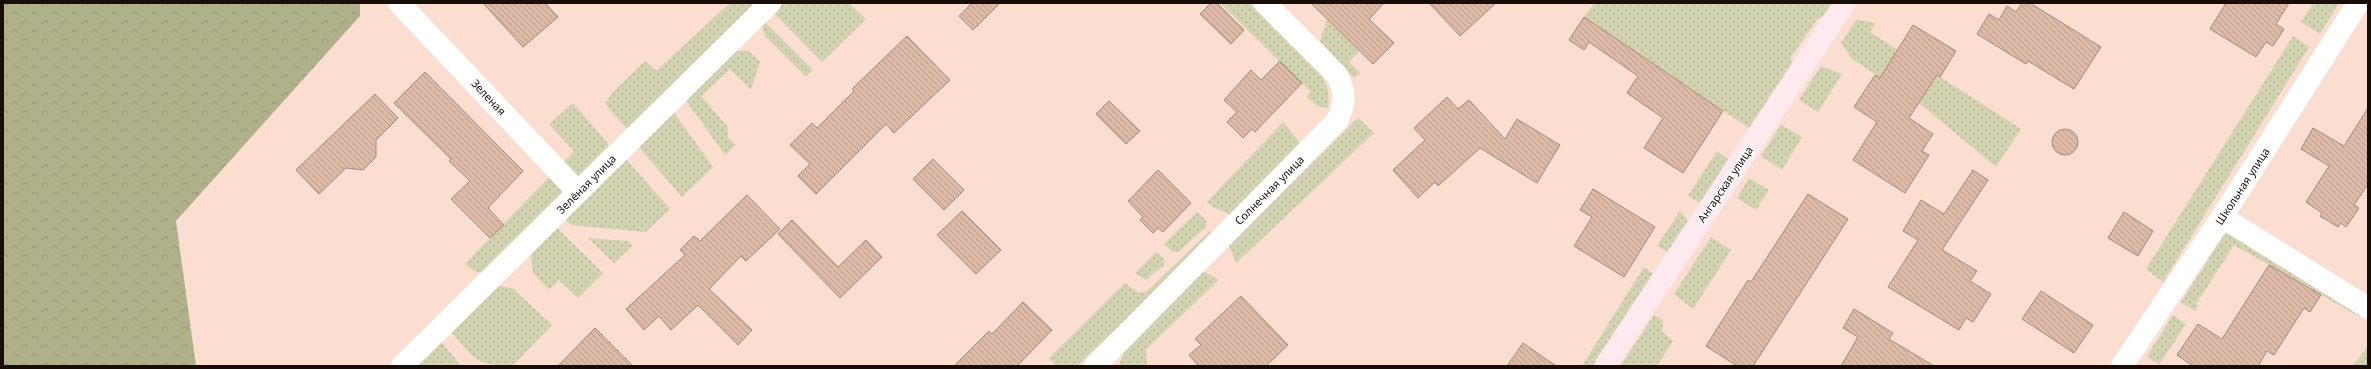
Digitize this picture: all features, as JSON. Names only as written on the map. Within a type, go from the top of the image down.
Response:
[{"type":"street","name":"Зеленая","points":[[399,3],[578,192]]},
{"type":"street","name":"Зелёная улица","points":[[402,366],[770,3]]},
{"type":"street","name":"Солнечная улица","points":[[1095,366],[1337,121],[1344,105],[1344,90],[1337,75],[1265,3]]},
{"type":"street","name":"Ангарская улица","points":[[1605,366],[1845,3]]},
{"type":"street","name":"Школьная улица","points":[[2122,366],[2222,217],[2358,3]]},
{"type":"street","points":[[2222,217],[2368,308]]},
{"type":"green space","points":[[3,3],[360,3],[360,16],[176,221],[196,366],[3,366]]},
{"type":"green space","points":[[730,3],[757,3],[627,129],[605,104],[612,93],[645,61],[656,71]]},
{"type":"green space","points":[[784,3],[849,3],[866,19],[822,62],[774,13]]},
{"type":"green space","points":[[1220,3],[1249,3],[1322,76],[1328,92],[1328,108],[1317,106],[1307,97],[1311,92]]},
{"type":"green space","points":[[1594,3],[1832,3],[1823,17],[1818,18],[1791,57],[1792,65],[1749,128],[1584,17]]},
{"type":"green space","points":[[2313,3],[2339,3],[2320,34],[2301,22]]},
{"type":"green space","points":[[1327,19],[1360,51],[1349,62],[1360,73],[1354,78],[1320,41]]},
{"type":"green space","points":[[1856,20],[1876,23],[1870,32],[2021,129],[1996,167],[1919,103],[1852,59],[1841,43]]},
{"type":"green space","points":[[765,22],[813,70],[806,77],[765,36],[762,25]]},
{"type":"green space","points":[[2293,36],[2309,47],[2163,282],[2146,269]]},
{"type":"green space","points":[[736,51],[749,51],[760,62],[751,90],[730,69],[701,96],[727,126],[728,138],[736,145],[725,155],[685,99]]},
{"type":"green space","points":[[1821,66],[1842,74],[1818,112],[1799,100]]},
{"type":"green space","points":[[573,103],[609,145],[483,273],[474,271],[465,264],[574,151],[549,124]]},
{"type":"green space","points":[[672,110],[713,167],[682,197],[638,146]]},
{"type":"green space","points":[[1358,118],[1374,133],[1236,263],[1229,246]]},
{"type":"green space","points":[[1283,122],[1301,144],[1231,216],[1213,207],[1207,202]]},
{"type":"green space","points":[[1781,125],[1802,137],[1782,170],[1761,156]]},
{"type":"green space","points":[[1717,151],[1729,160],[1701,203],[1688,196]]},
{"type":"green space","points":[[626,159],[670,209],[646,232],[571,225],[565,219]]},
{"type":"green space","points":[[1749,178],[1769,190],[1756,210],[1737,198]]},
{"type":"green space","points":[[1680,211],[1689,222],[1670,253],[1657,246]]},
{"type":"green space","points":[[1197,212],[1206,220],[1206,227],[1178,252],[1173,252],[1164,244]]},
{"type":"green space","points":[[557,228],[603,273],[578,298],[559,280],[549,290],[533,273],[531,255]]},
{"type":"green space","points":[[1210,231],[1214,234],[1077,366],[1056,366],[1049,358],[1125,283],[1139,293],[1146,292]]},
{"type":"green space","points":[[2231,232],[2361,314],[2360,317],[2234,245],[2196,304],[2198,306],[2195,311],[2181,302],[2224,235]]},
{"type":"green space","points":[[1711,237],[1731,250],[1693,309],[1674,294]]},
{"type":"green space","points":[[588,238],[628,241],[633,245],[614,263]]},
{"type":"green space","points":[[1156,252],[1164,259],[1165,264],[1146,280],[1135,273]]},
{"type":"green space","points":[[1644,267],[1655,275],[1595,366],[1582,366]]},
{"type":"green space","points":[[1203,271],[1219,280],[1146,349],[1147,366],[1119,366],[1124,350]]},
{"type":"green space","points":[[498,286],[512,288],[552,325],[512,366],[500,366],[482,362],[470,354],[451,331]]},
{"type":"green space","points":[[1654,315],[1663,320],[1662,331],[1673,341],[1657,366],[1621,365]]},
{"type":"green space","points":[[2173,315],[2186,324],[2159,365],[2147,356]]},
{"type":"green space","points":[[441,341],[461,366],[416,366]]},
{"type":"green space","points":[[2368,347],[2368,366],[2352,366]]},
{"type":"building","points":[[483,3],[545,3],[558,17],[523,47]]},
{"type":"building","points":[[972,3],[1000,3],[973,30],[959,16]]},
{"type":"building","points":[[1211,3],[1217,3],[1244,30],[1231,44],[1200,14]]},
{"type":"building","points":[[1311,3],[1384,3],[1369,19],[1394,43],[1373,64]]},
{"type":"building","points":[[1429,3],[1496,3],[1460,36]]},
{"type":"building","points":[[2022,3],[2030,3],[2101,47],[2074,89],[2028,61],[2026,64],[1977,34],[1989,14],[1999,20],[2007,6],[2016,12]]},
{"type":"building","points":[[2226,3],[2289,3],[2276,24],[2284,29],[2273,46],[2266,42],[2256,57],[2210,29]]},
{"type":"building","points":[[1584,17],[1723,111],[1683,173],[1644,148],[1663,118],[1627,93],[1638,76],[1589,42],[1584,50],[1569,40]]},
{"type":"building","points":[[1913,25],[1956,51],[1940,77],[1937,75],[1909,118],[1933,134],[1922,151],[1929,155],[1905,193],[1853,160],[1877,122],[1854,107],[1875,75],[1880,78]]},
{"type":"building","points":[[907,36],[950,80],[894,133],[886,124],[816,194],[798,176],[810,164],[790,145],[812,123],[817,128],[854,91],[852,89]]},
{"type":"building","points":[[1280,61],[1302,83],[1255,132],[1252,129],[1243,138],[1227,122],[1237,112],[1224,100],[1251,70],[1261,80]]},
{"type":"building","points":[[425,72],[523,171],[488,208],[504,225],[490,238],[451,199],[470,181],[449,161],[451,159],[394,103]]},
{"type":"building","points":[[375,94],[398,118],[376,140],[376,157],[363,170],[346,168],[319,194],[296,170]]},
{"type":"building","points":[[1447,97],[1458,109],[1469,100],[1505,139],[1517,119],[1560,145],[1537,183],[1480,148],[1438,186],[1435,182],[1418,198],[1393,170],[1425,140],[1414,128]]},
{"type":"building","points":[[1109,101],[1140,131],[1126,144],[1096,114]]},
{"type":"building","points":[[2368,108],[2368,184],[2354,205],[2359,208],[2346,227],[2341,223],[2338,227],[2320,216],[2322,213],[2306,202],[2329,166],[2301,149],[2313,128],[2344,146]]},
{"type":"building","points":[[2065,129],[2075,132],[2078,142],[2075,152],[2065,155],[2055,152],[2052,142],[2055,132]]},
{"type":"building","points":[[933,159],[964,190],[944,210],[913,179]]},
{"type":"building","points":[[1158,170],[1191,203],[1163,232],[1158,228],[1153,233],[1140,220],[1143,217],[1128,201]]},
{"type":"building","points":[[1973,170],[1988,180],[1942,250],[1977,271],[1970,281],[1991,294],[1973,322],[1966,318],[1959,330],[1888,287],[1918,240],[1903,231],[1921,200],[1944,214]]},
{"type":"building","points":[[1593,189],[1655,227],[1624,277],[1574,246],[1592,217],[1580,210]]},
{"type":"building","points":[[1808,194],[1848,219],[1753,366],[1737,366],[1706,346],[1748,280],[1751,282]]},
{"type":"building","points":[[747,195],[780,229],[746,261],[741,256],[709,289],[752,330],[738,345],[698,305],[671,330],[659,316],[644,330],[626,309],[685,255],[680,250],[694,236],[700,241]]},
{"type":"building","points":[[962,211],[1001,250],[976,274],[937,235]]},
{"type":"building","points":[[2124,212],[2153,231],[2138,256],[2108,238]]},
{"type":"building","points":[[792,220],[838,267],[866,240],[882,257],[840,298],[778,234]]},
{"type":"building","points":[[2269,265],[2321,295],[2310,312],[2304,308],[2274,355],[2267,351],[2258,366],[2193,366],[2177,355],[2198,324],[2222,339]]},
{"type":"building","points":[[2041,291],[2093,325],[2074,353],[2022,319]]},
{"type":"building","points":[[1241,296],[1288,345],[1266,366],[1199,366],[1189,355],[1201,345],[1195,339]]},
{"type":"building","points":[[1023,302],[1052,330],[1017,366],[954,366],[989,331],[992,334]]},
{"type":"building","points":[[1854,309],[1893,333],[1889,339],[1934,366],[1841,366],[1858,337],[1843,328]]},
{"type":"building","points":[[595,328],[633,366],[558,366]]},
{"type":"building","points":[[1523,343],[1556,366],[1507,366]]}]
